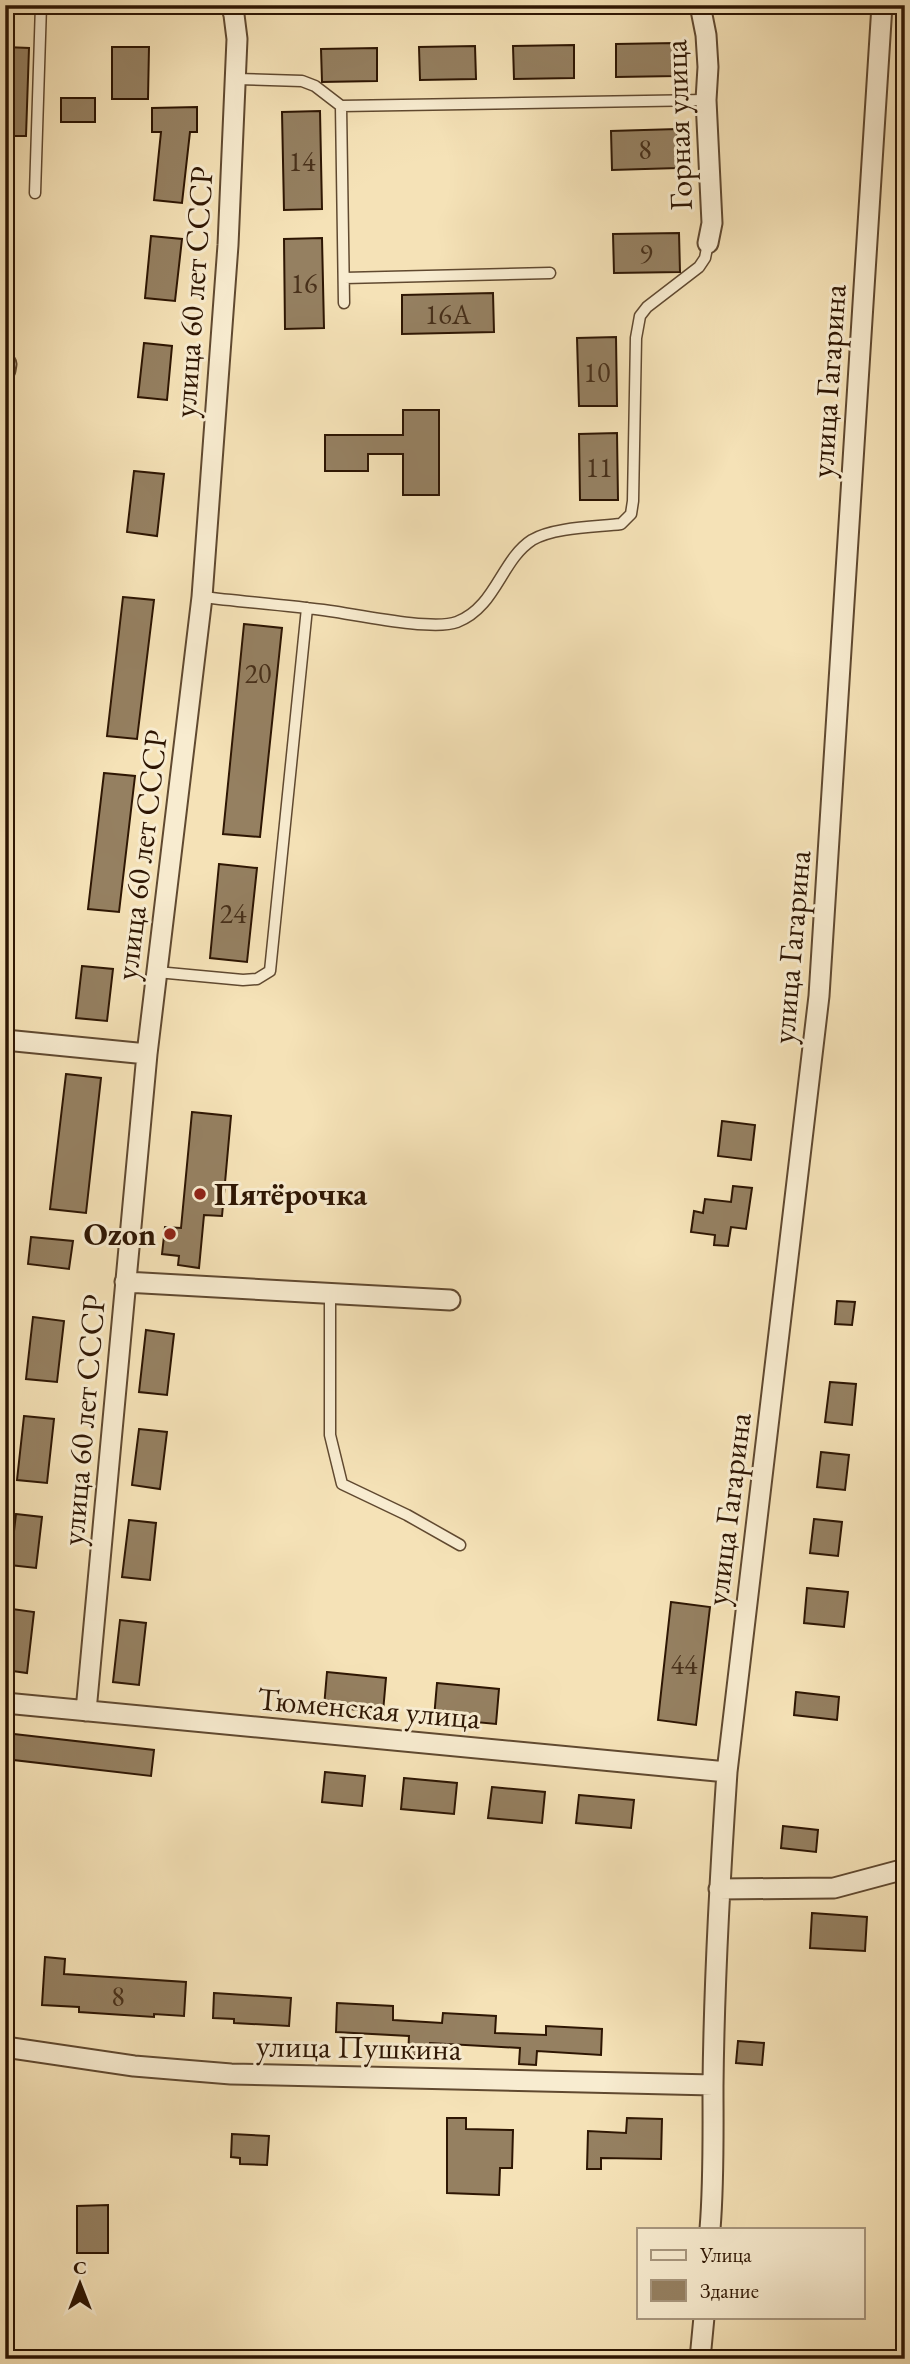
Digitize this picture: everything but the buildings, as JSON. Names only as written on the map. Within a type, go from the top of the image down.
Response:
[{"type":"street","name":"улица 60 лет СССР","points":[[86,1711],[147,1054],[202,597],[228,245],[237,39],[231,5]]},
{"type":"street","points":[[690,5],[706,35]]},
{"type":"street","name":"Горная улица","points":[[700,5],[706,35],[708,67],[706,100],[712,223],[708,243]]},
{"type":"street","name":"улица Гагарина","points":[[710,2228],[714,2173],[713,2085],[719,1889],[727,1772],[819,996],[882,5]]},
{"type":"street","points":[[5,370],[6,364]]},
{"type":"street","points":[[5,1040],[147,1054]]},
{"type":"street","points":[[125,1282],[450,1300]]},
{"type":"street","name":"Тюменская улица","points":[[5,1703],[727,1772]]},
{"type":"street","points":[[719,1889],[834,1888],[905,1869]]},
{"type":"street","name":"улица Пушкина","points":[[5,2047],[134,2066],[231,2074],[713,2085]]},
{"type":"street","points":[[700,2359],[704,2318]]},
{"type":"lane","points":[[35,193],[41,5]]},
{"type":"lane","points":[[236,79],[302,81],[315,86],[341,106],[706,100]]},
{"type":"lane","points":[[341,106],[344,303]]},
{"type":"lane","points":[[202,597],[440,626],[470,616],[488,598],[524,546],[534,539],[551,533],[621,524],[627,519],[633,501],[636,338],[639,316],[647,306],[699,267],[705,258],[708,243]]},
{"type":"lane","points":[[344,278],[550,274]]},
{"type":"lane","points":[[156,972],[243,980],[257,979],[270,971],[307,608]]},
{"type":"lane","points":[[330,1293],[330,1435],[342,1484],[407,1515],[460,1545]]},
{"type":"place","name":"Пятёрочка","points":[[200,1194]]},
{"type":"place","name":"Ozon","points":[[170,1234]]}]
